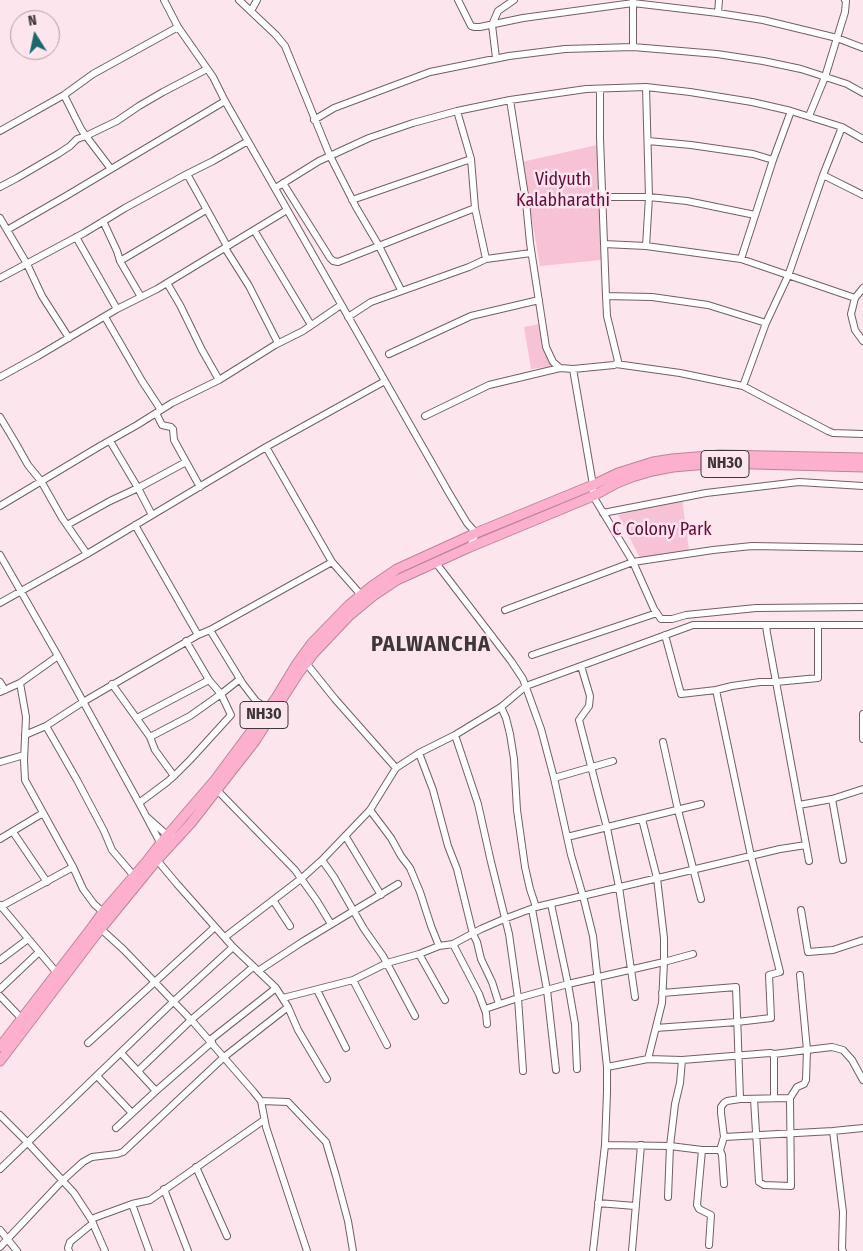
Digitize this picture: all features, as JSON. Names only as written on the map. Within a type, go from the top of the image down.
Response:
[{"type":"highway","name":"NH30","points":[[0,1061],[101,928],[157,860],[167,835],[215,780],[276,698],[312,643],[349,605],[397,569],[476,533],[618,473],[652,462],[720,455],[863,458]]},
{"type":"highway","name":"NH30","points":[[0,1046],[103,912],[147,861],[181,834],[217,790],[256,741],[306,663],[330,635],[373,596],[397,580],[632,477],[673,467],[719,463],[863,467]]},
{"type":"street","points":[[164,0],[178,27],[213,77],[224,101],[449,493],[467,523],[476,533],[470,547]]},
{"type":"street","points":[[239,0],[276,35],[284,46],[330,156],[401,290]]},
{"type":"street","points":[[251,11],[257,0]]},
{"type":"street","points":[[458,0],[471,26],[480,27],[523,18],[633,2],[763,20],[837,38],[863,48]]},
{"type":"street","points":[[496,58],[492,25],[498,11],[506,2],[514,0]]},
{"type":"street","points":[[718,13],[719,0]]},
{"type":"street","points":[[809,116],[825,77],[845,12],[845,0]]},
{"type":"street","points":[[633,2],[633,47]]},
{"type":"street","points":[[0,131],[64,95],[93,74],[178,27]]},
{"type":"street","points":[[314,120],[334,108],[430,72],[496,58],[565,49],[633,47],[698,52],[763,61],[825,77],[847,84],[863,92]]},
{"type":"street","points":[[0,187],[58,154],[77,139],[118,120],[163,92],[207,70]]},
{"type":"street","points":[[646,88],[648,141],[646,246]]},
{"type":"street","points":[[277,187],[319,161],[369,138],[413,123],[457,111],[510,100],[586,89],[646,88],[721,96],[809,116],[842,127],[863,139]]},
{"type":"street","points":[[600,89],[600,138],[607,316],[618,361],[616,364]]},
{"type":"street","points":[[64,95],[81,130],[111,169]]},
{"type":"street","points":[[510,100],[546,347],[553,362],[560,368]]},
{"type":"street","points":[[7,230],[224,101]]},
{"type":"street","points":[[457,111],[471,159],[475,208],[486,259]]},
{"type":"street","points":[[741,259],[791,111]]},
{"type":"street","points":[[743,386],[766,323],[788,276],[823,175],[842,127]]},
{"type":"street","points":[[0,278],[248,141]]},
{"type":"street","points":[[648,141],[744,153],[773,160]]},
{"type":"street","points":[[352,200],[471,159]]},
{"type":"street","points":[[187,174],[249,286],[278,344]]},
{"type":"street","points":[[823,175],[863,195]]},
{"type":"street","points":[[283,183],[326,251],[333,261],[338,262],[475,208]]},
{"type":"street","points":[[602,197],[648,197],[687,201],[755,215]]},
{"type":"street","points":[[120,261],[206,210]]},
{"type":"street","points":[[0,377],[166,283],[287,210]]},
{"type":"street","points":[[0,218],[42,296],[69,338]]},
{"type":"street","points":[[102,222],[120,261],[141,296]]},
{"type":"street","points":[[254,230],[311,325]]},
{"type":"street","points":[[76,237],[117,310]]},
{"type":"street","points":[[604,244],[646,246],[741,259],[855,298]]},
{"type":"street","points":[[348,317],[371,302],[469,267],[486,259],[531,253]]},
{"type":"street","points":[[166,283],[180,305],[202,350],[220,380]]},
{"type":"street","points":[[863,288],[855,298],[852,309],[852,320],[855,330],[863,341]]},
{"type":"street","points":[[606,296],[652,297],[708,305],[766,323]]},
{"type":"street","points":[[389,354],[471,316],[539,300]]},
{"type":"street","points":[[0,506],[172,403],[220,380],[342,305]]},
{"type":"street","points":[[105,317],[142,381],[158,412],[162,425],[174,429],[174,440],[200,487]]},
{"type":"street","points":[[425,416],[489,385],[560,368],[573,369],[616,364],[680,373],[743,386],[828,431],[843,434],[863,434]]},
{"type":"street","points":[[573,369],[593,485],[592,496],[632,562],[661,619],[756,608],[863,607]]},
{"type":"street","points":[[0,604],[266,447],[385,381]]},
{"type":"street","points":[[0,417],[28,465],[41,481],[87,554]]},
{"type":"street","points":[[110,440],[152,515]]},
{"type":"street","points":[[266,447],[332,562],[361,595],[357,610]]},
{"type":"street","points":[[67,525],[110,500],[138,488],[186,462]]},
{"type":"street","points":[[603,513],[706,493],[799,482],[863,486]]},
{"type":"street","points":[[135,524],[198,635]]},
{"type":"street","points":[[505,610],[632,562],[752,546],[863,548]]},
{"type":"street","points":[[0,555],[163,847]]},
{"type":"street","points":[[25,735],[46,726],[112,684],[332,562]]},
{"type":"street","points":[[436,563],[523,679],[541,729],[567,837],[584,896],[598,977],[607,1067],[605,1145],[593,1251]]},
{"type":"street","points":[[532,655],[657,613]]},
{"type":"street","points":[[225,937],[302,878],[346,837],[370,810],[396,768],[501,707],[526,686],[693,625],[863,625]]},
{"type":"street","points":[[766,625],[809,861]]},
{"type":"street","points":[[665,635],[681,694],[760,682],[818,678],[818,625]]},
{"type":"street","points":[[210,630],[256,701],[268,709]]},
{"type":"street","points":[[139,803],[174,776],[231,715],[221,694],[209,680],[186,642]]},
{"type":"street","points":[[0,682],[3,691],[20,683],[58,656]]},
{"type":"street","points":[[306,663],[334,699],[396,768]]},
{"type":"street","points":[[582,666],[590,696],[589,706],[579,720],[607,828],[619,887],[635,997]]},
{"type":"street","points":[[150,737],[190,716],[240,679]]},
{"type":"street","points":[[137,718],[209,680]]},
{"type":"street","points":[[20,683],[26,717],[25,780],[73,867],[83,890],[103,912]]},
{"type":"street","points":[[112,684],[150,737],[155,750],[174,776]]},
{"type":"street","points":[[656,1028],[771,1018],[769,975],[780,972],[751,856],[716,690]]},
{"type":"street","points":[[501,707],[506,718],[514,759],[522,852],[534,908],[547,990],[556,1070]]},
{"type":"street","points":[[863,714],[863,739]]},
{"type":"street","points":[[46,726],[77,780],[112,850],[134,876]]},
{"type":"street","points":[[455,735],[478,804],[509,934],[518,998],[523,1071]]},
{"type":"street","points":[[663,742],[701,899]]},
{"type":"street","points":[[419,753],[433,790],[448,846],[457,869],[473,934],[499,1004]]},
{"type":"street","points":[[0,762],[24,755]]},
{"type":"street","points":[[554,778],[613,761]]},
{"type":"street","points":[[799,806],[832,799],[863,789]]},
{"type":"street","points":[[217,790],[302,878],[331,924]]},
{"type":"street","points":[[832,799],[843,860]]},
{"type":"street","points":[[567,837],[701,804]]},
{"type":"street","points":[[370,810],[410,868],[439,946]]},
{"type":"street","points":[[0,839],[43,813]]},
{"type":"street","points":[[146,816],[167,835],[181,834]]},
{"type":"street","points":[[642,819],[657,878],[664,938],[662,1002],[648,1059]]},
{"type":"street","points":[[13,832],[47,882]]},
{"type":"street","points":[[346,837],[381,895]]},
{"type":"street","points":[[283,998],[354,980],[387,963],[439,946],[453,944],[504,919],[534,908],[780,849],[806,845]]},
{"type":"street","points":[[157,860],[233,947],[276,988],[327,1079]]},
{"type":"street","points":[[322,860],[387,963],[415,1016]]},
{"type":"street","points":[[57,973],[0,906],[73,867]]},
{"type":"street","points":[[138,1071],[191,1020],[256,969],[398,884]]},
{"type":"street","points":[[273,900],[290,926]]},
{"type":"street","points":[[551,904],[575,1024],[577,1070]]},
{"type":"street","points":[[801,910],[808,952],[833,950],[863,940]]},
{"type":"street","points":[[88,1043],[216,927]]},
{"type":"street","points":[[101,928],[155,981],[211,1041],[261,1101],[264,1120],[307,1251]]},
{"type":"street","points":[[0,960],[28,939]]},
{"type":"street","points":[[453,944],[479,994],[485,1009],[487,1024]]},
{"type":"street","points":[[0,1169],[233,947]]},
{"type":"street","points":[[0,989],[39,952]]},
{"type":"street","points":[[419,954],[445,1000]]},
{"type":"street","points":[[485,1009],[568,984],[693,954]]},
{"type":"street","points":[[754,1099],[758,1182],[764,1185],[791,1186],[790,1098],[797,1087],[804,1084],[806,1080],[807,1050],[800,975]]},
{"type":"street","points":[[354,980],[387,1045]]},
{"type":"street","points":[[116,1128],[211,1041],[276,988]]},
{"type":"street","points":[[662,993],[736,988],[740,1099]]},
{"type":"street","points":[[317,990],[346,1048]]},
{"type":"street","points":[[0,996],[22,1019]]},
{"type":"street","points":[[0,1247],[62,1181],[89,1158],[123,1152],[224,1057],[288,1007]]},
{"type":"street","points":[[607,1067],[648,1059],[682,1060],[774,1054],[832,1047],[843,1050],[852,1060],[863,1080]]},
{"type":"street","points":[[121,1053],[156,1091]]},
{"type":"street","points":[[774,1054],[774,1098]]},
{"type":"street","points":[[668,1197],[670,1146],[682,1060]]},
{"type":"street","points":[[97,1076],[132,1113]]},
{"type":"street","points":[[724,1184],[720,1150],[724,1137],[722,1107],[727,1101],[740,1099],[790,1098]]},
{"type":"street","points":[[261,1101],[288,1102],[326,1142],[345,1212],[353,1251]]},
{"type":"street","points":[[0,1115],[74,1194],[92,1221],[106,1251]]},
{"type":"street","points":[[69,1251],[68,1245],[70,1242],[92,1221],[132,1204],[150,1200],[264,1120]]},
{"type":"street","points":[[724,1137],[863,1128]]},
{"type":"street","points":[[832,1131],[843,1212],[843,1251]]},
{"type":"street","points":[[605,1145],[670,1146],[720,1150]]},
{"type":"street","points":[[632,1251],[641,1145]]},
{"type":"street","points":[[702,1150],[697,1205],[699,1210],[710,1215],[709,1246]]},
{"type":"street","points":[[196,1167],[227,1236]]},
{"type":"street","points":[[164,1190],[188,1251]]},
{"type":"street","points":[[598,1203],[635,1206]]},
{"type":"street","points":[[132,1204],[149,1251]]},
{"type":"street","points":[[0,1230],[17,1251]]},
{"type":"green space","name":"Vidyuth Kalabharathi","points":[[597,145],[601,260],[540,266],[522,162]]},
{"type":"green space","points":[[545,323],[552,366],[531,369],[524,327]]},
{"type":"green space","name":"C Colony Park","points":[[682,499],[689,550],[640,558],[618,515]]},
{"type":"district","name":"PALWANCHA","points":[[431,645]]}]
